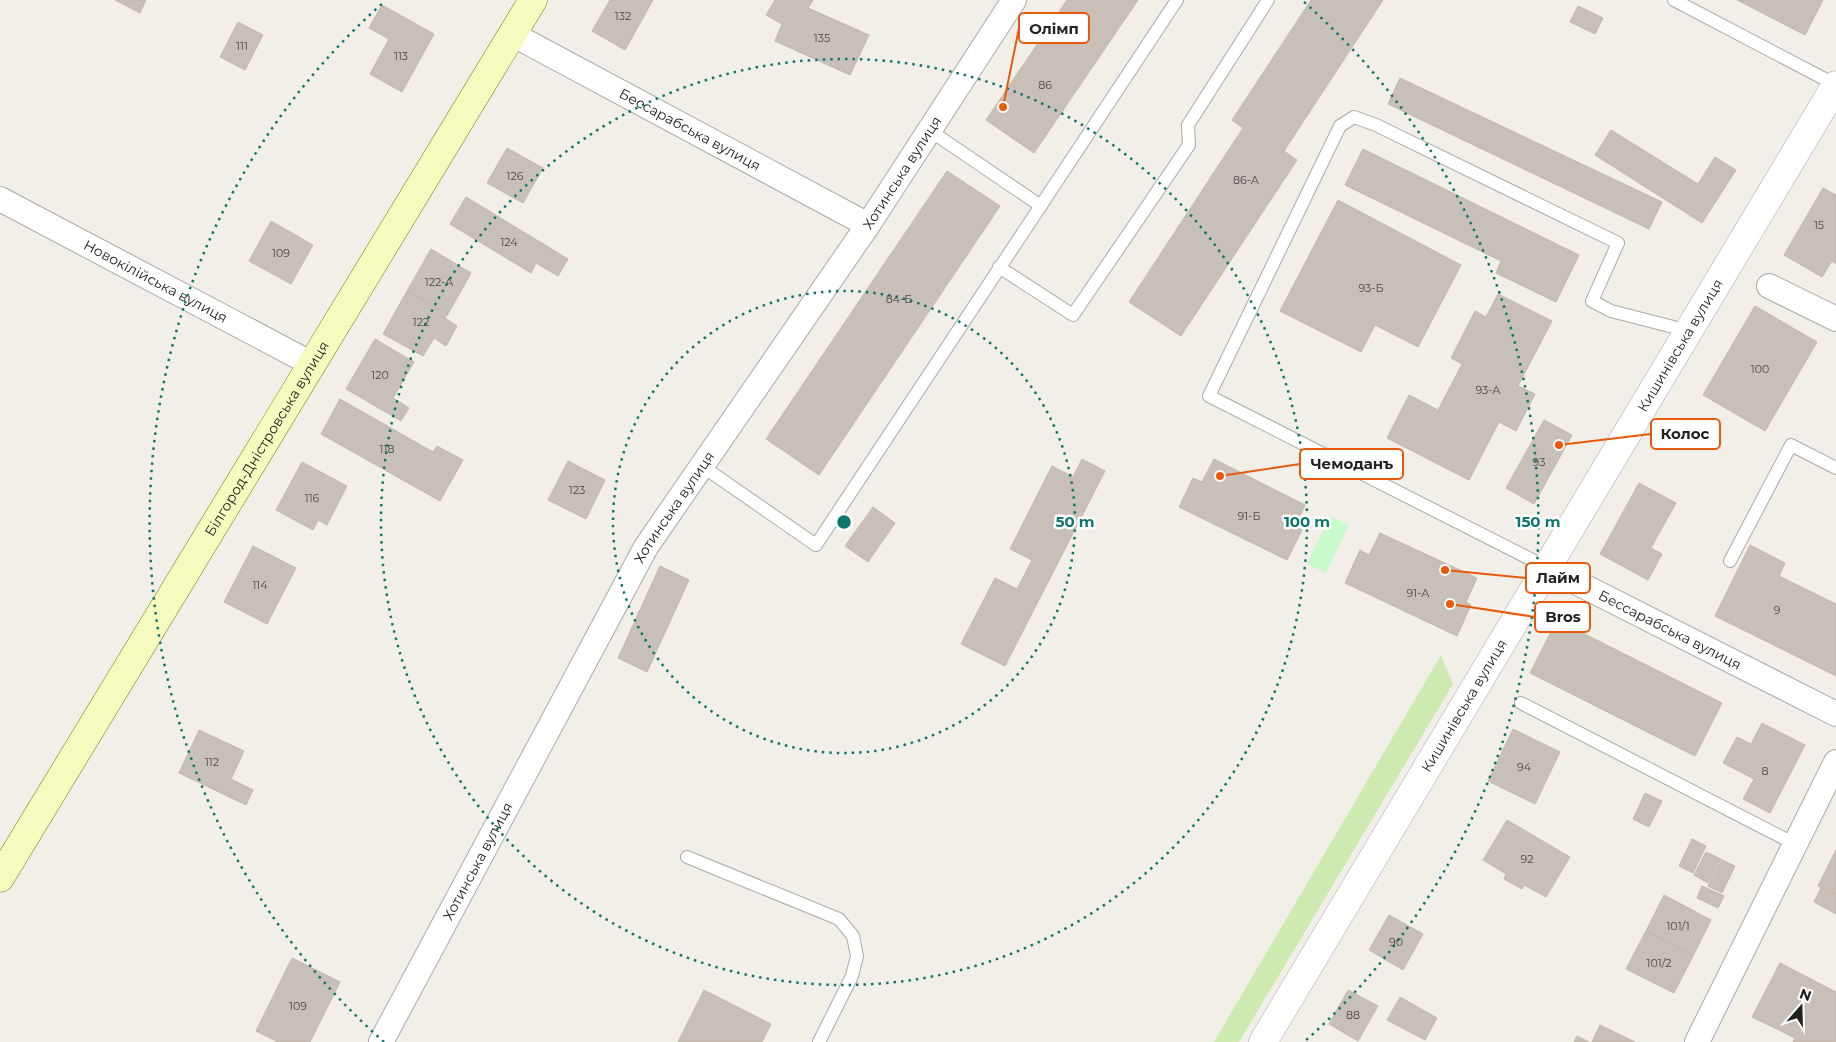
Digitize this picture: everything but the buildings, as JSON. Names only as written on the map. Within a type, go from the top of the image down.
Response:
[{"type":"main road","name":"Білгород-Дністровська вулиця","points":[[0,878],[533,0]]},
{"type":"street","name":"Хотинська вулиця","points":[[381,1042],[646,547],[868,225],[1014,0]]},
{"type":"street","name":"Бессарабська вулиця","points":[[512,34],[868,225]]},
{"type":"street","name":"Кишинівська вулиця","points":[[1264,1042],[1546,567],[1664,374],[1836,85]]},
{"type":"street","name":"Новокілійська вулиця","points":[[0,199],[312,364]]},
{"type":"street","points":[[1769,286],[1836,319]]},
{"type":"street","name":"Бессарабська вулиця","points":[[1546,567],[1836,714]]},
{"type":"street","points":[[1697,1042],[1836,762]]},
{"type":"lane","points":[[702,466],[816,545],[1178,0]]},
{"type":"lane","points":[[1000,267],[1072,315],[1189,146],[1188,125],[1268,0]]},
{"type":"lane","points":[[1674,0],[1836,85]]},
{"type":"lane","name":"Бессарабська вулиця","points":[[1546,567],[1209,396],[1340,126],[1354,117],[1376,125],[1618,243],[1592,301],[1611,311],[1689,330]]},
{"type":"lane","points":[[929,130],[1041,206]]},
{"type":"lane","points":[[1730,561],[1791,445],[1836,468]]},
{"type":"lane","points":[[1522,703],[1796,844]]},
{"type":"lane","points":[[687,857],[839,919],[853,936],[857,956],[852,976],[819,1042]]},
{"type":"green space","points":[[1330,516],[1349,525],[1326,573],[1307,564]]},
{"type":"green space","points":[[1441,655],[1453,684],[1239,1042],[1214,1042]]},
{"type":"place","name":"Олімп","points":[[1003,107]]},
{"type":"place","name":"Колос","points":[[1559,445]]},
{"type":"place","name":"Чемоданъ","points":[[1220,476]]},
{"type":"place","name":"Лайм","points":[[1445,570]]},
{"type":"place","name":"Bros","points":[[1450,604]]}]
